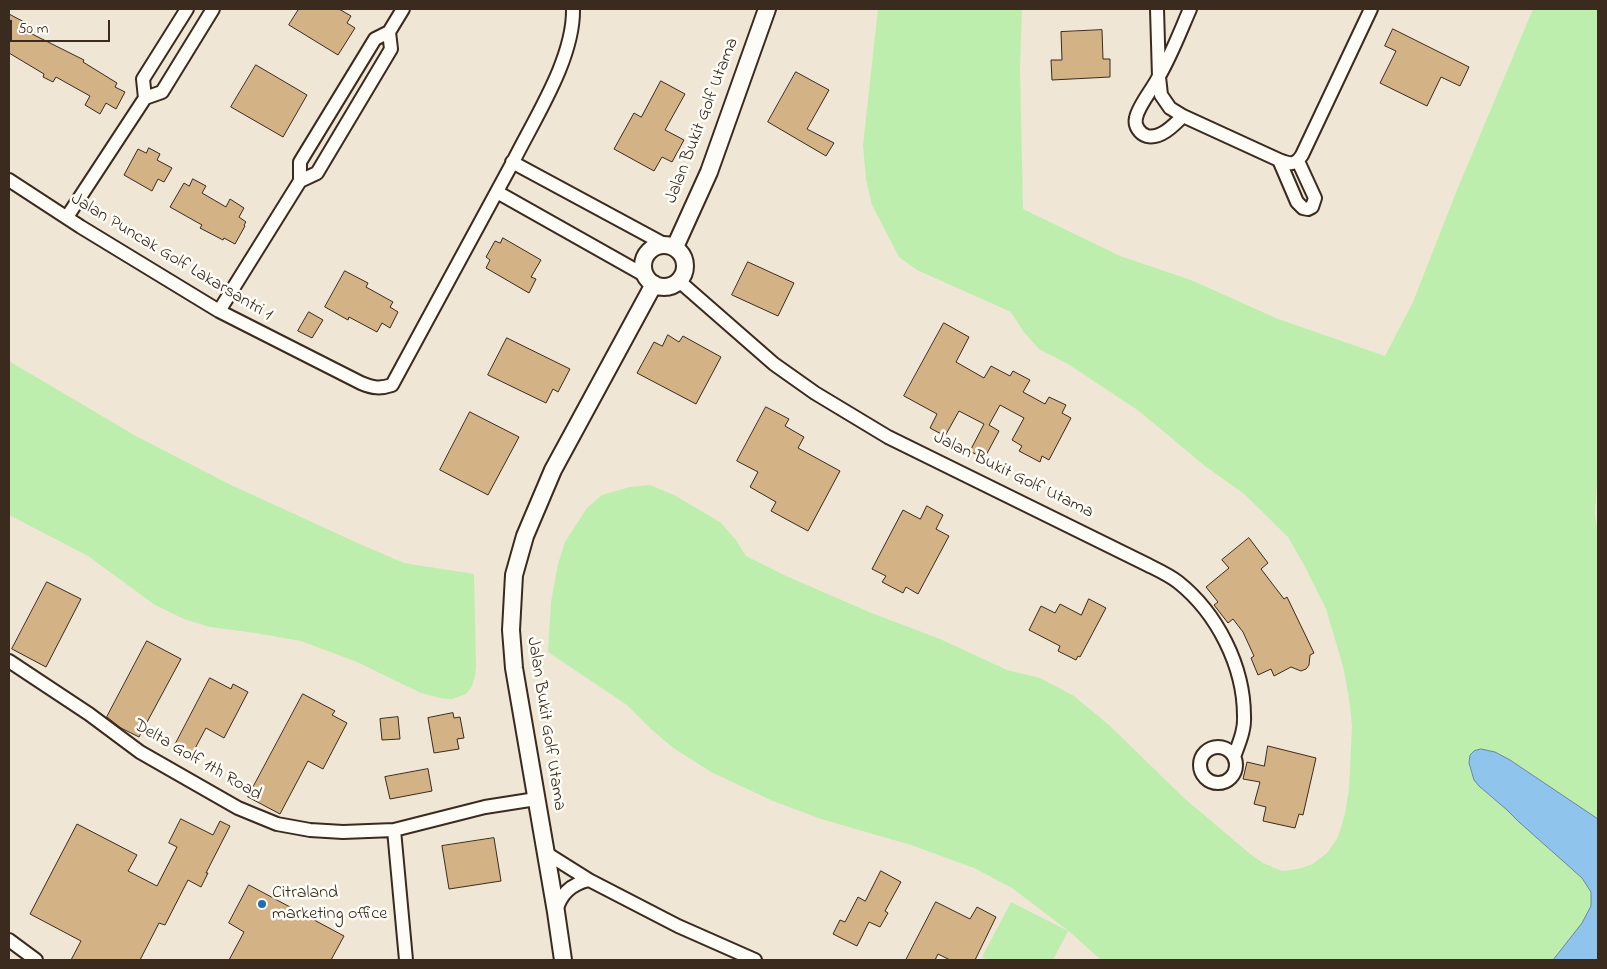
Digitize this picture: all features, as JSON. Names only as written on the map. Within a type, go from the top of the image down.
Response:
[{"type":"street","points":[[145,98],[143,79],[187,9]]},
{"type":"street","points":[[67,217],[145,98],[162,92],[213,9]]},
{"type":"street","points":[[300,182],[300,162],[375,39],[389,32],[403,9]]},
{"type":"street","name":"Jalan Puncak Golf Lakarsantri 1","points":[[9,180],[81,227],[218,311],[372,388],[381,389],[392,384],[556,78],[567,46],[573,21],[573,9]]},
{"type":"street","name":"Jalan Bukit Golf Utama","points":[[670,246],[709,172],[767,9]]},
{"type":"street","points":[[1156,9],[1161,95],[1170,108],[1183,116],[1286,163],[1298,161],[1371,9]]},
{"type":"street","points":[[1183,116],[1166,131],[1157,135],[1148,136],[1140,132],[1136,126],[1139,109],[1159,77],[1190,9]]},
{"type":"street","points":[[218,311],[300,182],[318,173],[391,49],[389,32]]},
{"type":"street","points":[[1279,160],[1296,202],[1308,209],[1312,207],[1315,198],[1298,161]]},
{"type":"street","points":[[496,192],[659,286],[670,286],[679,281],[685,269],[685,263],[680,251],[512,162]]},
{"type":"street","points":[[650,280],[643,268],[646,255],[656,246],[670,246]]},
{"type":"street","name":"Jalan Bukit Golf Utama","points":[[563,960],[514,668],[511,630],[514,575],[525,536],[553,470],[650,280]]},
{"type":"street","name":"Jalan Bukit Golf Utama","points":[[679,281],[774,364],[815,393],[888,437],[1148,565],[1177,582],[1200,604],[1221,633],[1236,665],[1242,691],[1244,716],[1242,733],[1234,757]]},
{"type":"street","name":"Delta Golf 1th Road","points":[[9,661],[89,714],[140,752],[238,808],[277,824],[310,830],[342,832],[394,830],[485,807],[536,799]]},
{"type":"street","points":[[394,830],[406,960]]},
{"type":"street","points":[[546,853],[589,880],[678,926],[755,960]]},
{"type":"street","points":[[556,912],[558,904],[567,890],[574,885],[589,880]]},
{"type":"street","points":[[9,940],[36,960]]},
{"type":"green space","points":[[878,9],[1022,9],[1020,69],[1023,209],[1120,256],[1191,280],[1278,319],[1385,356],[1413,302],[1457,190],[1533,9],[1598,9],[1598,462],[1595,514],[1598,535],[1598,960],[1101,960],[1070,932],[1012,888],[974,868],[911,845],[821,819],[773,801],[711,772],[672,747],[627,705],[548,652],[551,602],[558,564],[565,542],[587,508],[602,495],[630,487],[650,485],[674,495],[720,522],[736,540],[746,556],[784,575],[869,612],[940,639],[1007,670],[1040,678],[1074,696],[1110,726],[1184,798],[1263,863],[1282,871],[1298,869],[1313,864],[1328,852],[1338,837],[1345,814],[1349,789],[1352,726],[1349,698],[1343,666],[1326,609],[1304,565],[1288,537],[1243,493],[1205,466],[1139,411],[1068,364],[1039,349],[1023,331],[1011,312],[917,270],[899,257],[872,205],[866,179],[863,145]]},
{"type":"green space","points":[[9,361],[134,435],[229,484],[362,545],[404,563],[474,574],[476,666],[472,686],[466,694],[452,699],[440,698],[421,693],[357,662],[301,641],[210,627],[184,619],[155,605],[88,556],[9,515]]},
{"type":"green space","points":[[1011,902],[1068,931],[1053,960],[989,960],[982,957]]},
{"type":"water","points":[[1481,749],[1495,752],[1510,760],[1598,819],[1598,960],[1553,960],[1582,923],[1591,906],[1591,892],[1582,878],[1474,780],[1469,763],[1470,755],[1474,751]]},
{"type":"building","points":[[299,9],[339,9],[351,16],[347,23],[355,28],[338,55],[289,25]]},
{"type":"building","points":[[9,14],[26,23],[22,29],[84,60],[83,62],[117,83],[115,87],[125,92],[116,109],[106,103],[100,114],[85,105],[90,96],[56,77],[53,82],[43,77],[44,74],[9,53]]},
{"type":"building","points":[[1393,29],[1469,67],[1460,86],[1441,77],[1427,106],[1380,83],[1396,51],[1385,46]]},
{"type":"building","points":[[1102,30],[1103,59],[1110,59],[1110,77],[1052,80],[1051,60],[1062,60],[1061,32]]},
{"type":"building","points":[[256,65],[307,95],[283,137],[231,107]]},
{"type":"building","points":[[796,72],[829,90],[807,129],[834,143],[826,156],[768,122]]},
{"type":"building","points":[[661,81],[685,94],[665,130],[684,140],[672,162],[662,157],[654,171],[614,149],[634,113],[641,117]]},
{"type":"building","points":[[149,148],[160,154],[157,160],[172,168],[164,182],[158,179],[152,191],[124,175],[138,149],[146,153]]},
{"type":"building","points":[[193,179],[206,186],[202,193],[226,207],[230,199],[244,208],[239,217],[246,222],[245,226],[235,244],[200,228],[202,225],[170,207],[184,183],[189,186]]},
{"type":"building","points":[[503,238],[541,260],[531,277],[536,279],[529,293],[486,268],[490,260],[486,257],[495,241],[500,243]]},
{"type":"building","points":[[748,262],[794,283],[778,316],[732,295]]},
{"type":"building","points":[[345,271],[368,283],[366,287],[393,302],[390,307],[398,312],[390,328],[382,323],[377,332],[349,317],[348,320],[325,307]]},
{"type":"building","points":[[309,312],[323,320],[312,338],[298,331]]},
{"type":"building","points":[[944,323],[969,337],[956,362],[984,378],[991,366],[1010,376],[1013,371],[1030,380],[1023,392],[1045,404],[1049,397],[1066,405],[1062,413],[1071,418],[1049,460],[1042,456],[1040,462],[1019,451],[1022,446],[1012,440],[1024,418],[1000,405],[989,425],[999,431],[984,459],[970,451],[984,424],[959,411],[945,436],[930,428],[937,414],[904,396]]},
{"type":"building","points":[[668,335],[679,342],[683,336],[721,357],[696,404],[637,373],[654,342],[662,346]]},
{"type":"building","points":[[507,338],[570,369],[558,392],[553,389],[546,403],[488,375]]},
{"type":"building","points":[[766,407],[789,419],[785,426],[804,437],[798,448],[840,471],[808,531],[771,511],[776,502],[750,487],[758,472],[737,461]]},
{"type":"building","points":[[470,412],[519,437],[488,495],[440,470]]},
{"type":"building","points":[[927,506],[943,515],[936,529],[949,536],[918,594],[906,587],[903,593],[882,582],[886,576],[872,569],[903,510],[920,519]]},
{"type":"building","points":[[1249,538],[1268,563],[1261,569],[1284,599],[1287,597],[1314,653],[1310,655],[1309,665],[1306,669],[1301,671],[1291,667],[1274,676],[1271,669],[1258,675],[1251,658],[1254,656],[1243,632],[1233,619],[1228,623],[1214,605],[1218,602],[1206,587],[1229,568],[1222,560]]},
{"type":"building","points":[[47,582],[81,599],[46,667],[12,649]]},
{"type":"building","points":[[1089,599],[1106,608],[1080,657],[1078,656],[1076,660],[1058,651],[1060,646],[1029,630],[1041,606],[1055,613],[1060,604],[1081,615]]},
{"type":"building","points":[[147,641],[181,659],[139,737],[121,728],[107,717]]},
{"type":"building","points":[[210,678],[231,689],[233,684],[248,692],[224,738],[206,728],[192,754],[175,745]]},
{"type":"building","points":[[303,694],[335,711],[332,715],[347,723],[323,769],[308,761],[280,814],[248,797]]},
{"type":"building","points":[[453,713],[454,718],[460,717],[464,738],[457,739],[459,749],[434,753],[428,718]]},
{"type":"building","points":[[398,717],[400,739],[382,740],[380,719]]},
{"type":"building","points":[[1268,746],[1316,758],[1303,815],[1299,814],[1295,828],[1263,821],[1266,807],[1254,804],[1260,782],[1243,779],[1247,762],[1264,766]]},
{"type":"building","points":[[428,769],[432,791],[390,799],[385,777]]},
{"type":"building","points":[[181,819],[213,835],[220,821],[230,826],[201,887],[188,880],[165,925],[159,923],[140,960],[71,960],[81,941],[30,914],[77,824],[137,855],[128,871],[157,886],[177,847],[169,843]]},
{"type":"building","points":[[494,838],[501,881],[449,889],[442,846]]},
{"type":"building","points":[[881,871],[901,882],[885,911],[888,913],[880,927],[869,922],[857,946],[833,934],[840,920],[845,922],[858,897],[865,901]]},
{"type":"building","name":"Citraland marketing office","points":[[249,885],[344,936],[331,960],[229,960],[244,932],[229,923]]},
{"type":"building","points":[[936,902],[970,919],[977,907],[996,917],[975,960],[950,960],[938,954],[935,960],[906,960]]},
{"type":"place","name":"Citraland marketing office","points":[[262,904]]}]
